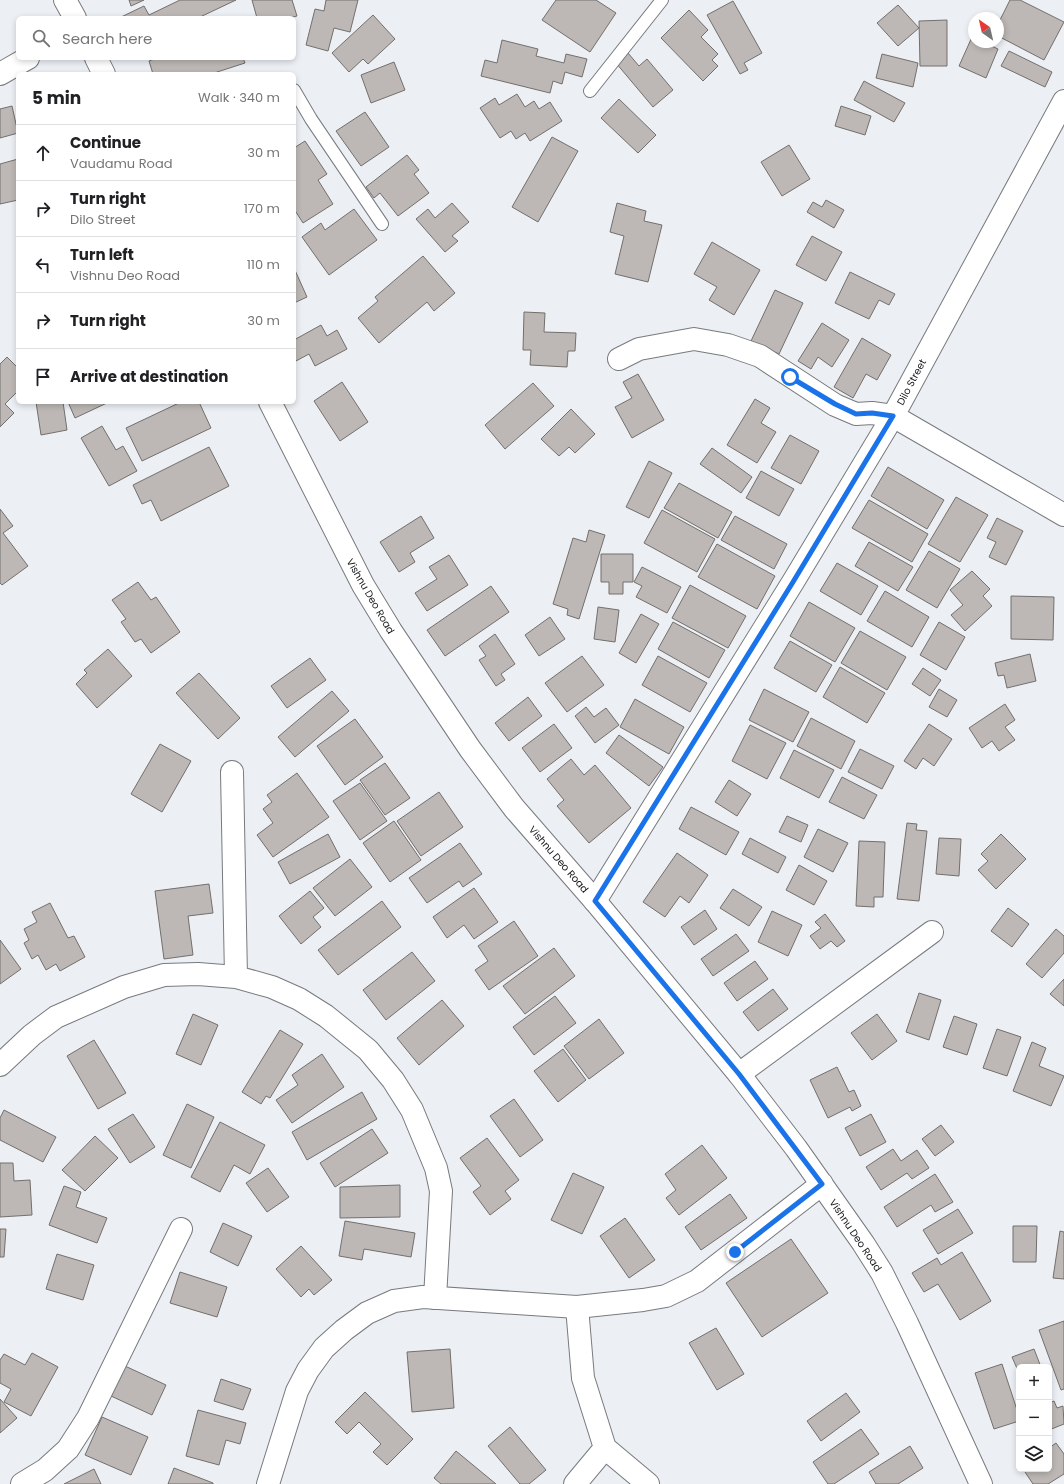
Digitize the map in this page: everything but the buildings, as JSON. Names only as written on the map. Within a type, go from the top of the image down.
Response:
[{"type":"street","points":[[65,0],[74,16]]},
{"type":"street","points":[[0,74],[24,60]]},
{"type":"street","points":[[97,60],[103,72]]},
{"type":"street","name":"Dilo Street","points":[[595,901],[793,582],[893,416],[1064,101]]},
{"type":"street","points":[[619,359],[639,349],[694,339],[728,345],[760,356],[835,404],[856,414],[872,413],[893,416],[1064,514]]},
{"type":"street","name":"Vishnu Deo Road","points":[[271,404],[348,556],[391,631],[470,749],[514,808],[595,901],[739,1074],[822,1184],[863,1243],[882,1273],[942,1396],[981,1484]]},
{"type":"street","points":[[232,772],[236,977]]},
{"type":"street","points":[[739,1074],[932,932]]},
{"type":"street","points":[[0,1065],[56,1017],[124,987],[164,975],[198,974],[236,977],[272,987],[299,999],[326,1016],[368,1050],[393,1080],[408,1104],[436,1168],[441,1191],[435,1298]]},
{"type":"street","points":[[268,1484],[297,1391],[308,1370],[324,1348],[344,1330],[367,1313],[394,1301],[435,1298],[577,1307],[666,1296],[697,1281],[822,1184]]},
{"type":"street","points":[[22,1484],[46,1470],[68,1449],[88,1418],[181,1229]]},
{"type":"street","points":[[577,1307],[583,1378],[605,1448],[648,1484]]},
{"type":"street","points":[[575,1484],[605,1448]]},
{"type":"lane","points":[[590,91],[662,0]]},
{"type":"lane","points":[[296,93],[311,119],[382,224]]},
{"type":"route","points":[[735,1252],[822,1184],[739,1074],[595,901],[793,582],[893,416],[872,413],[856,414],[835,404],[790,377]]}]
